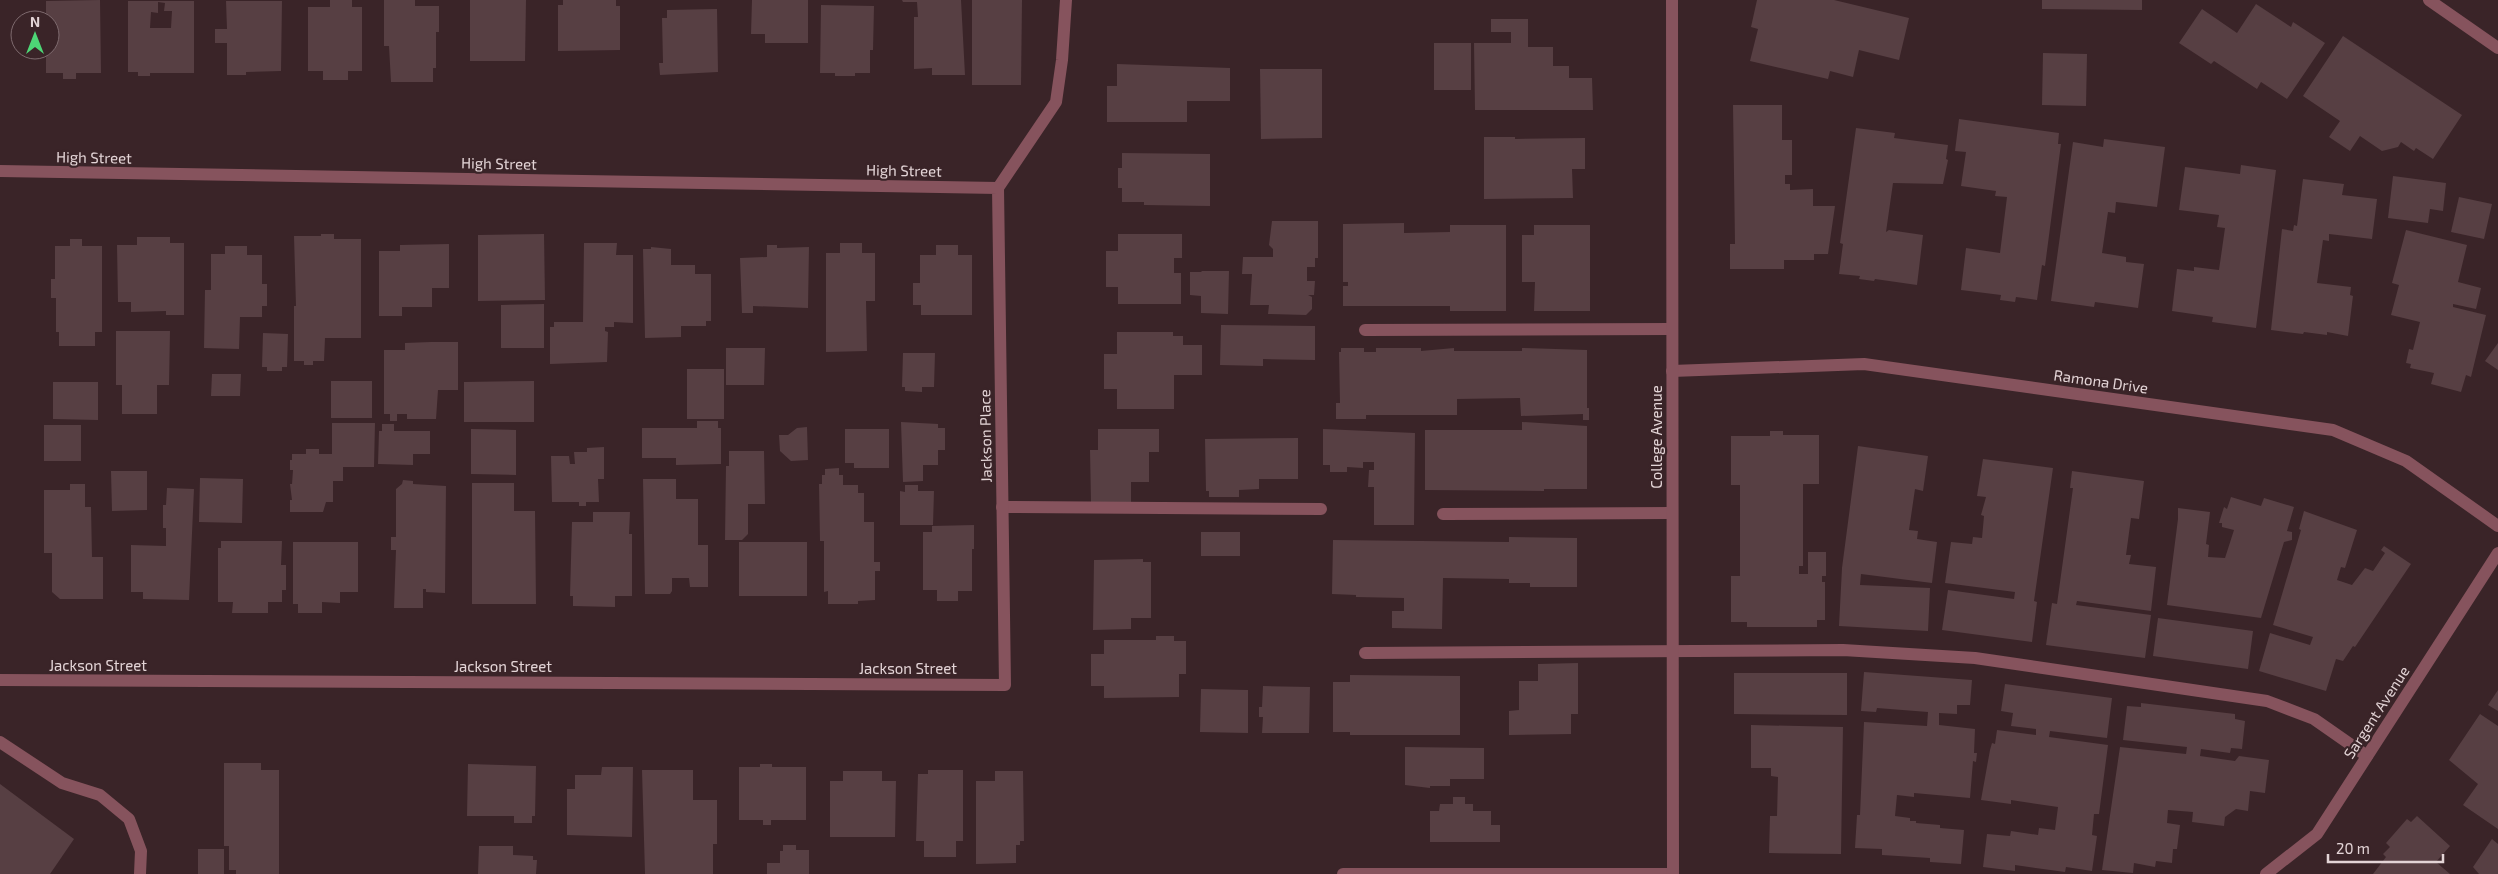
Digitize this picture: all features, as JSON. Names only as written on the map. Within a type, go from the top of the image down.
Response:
[{"type":"street","points":[[998,188],[1056,102],[1066,0]]},
{"type":"street","name":"College Avenue","points":[[1672,0],[1673,874]]},
{"type":"street","points":[[2430,0],[2498,48]]},
{"type":"street","name":"High Street","points":[[0,171],[998,188]]},
{"type":"street","name":"Jackson Place","points":[[998,188],[1005,685]]},
{"type":"street","points":[[1365,330],[1672,329]]},
{"type":"street","name":"Ramona Drive","points":[[1672,371],[1864,364],[2333,430],[2406,461],[2498,526]]},
{"type":"street","points":[[1002,507],[1321,509]]},
{"type":"street","points":[[1443,514],[1672,513]]},
{"type":"street","name":"Sargent Avenue","points":[[2266,874],[2317,834],[2498,553]]},
{"type":"street","points":[[1365,653],[1843,650],[1975,658],[2267,701],[2314,719],[2367,756]]},
{"type":"street","name":"Jackson Street","points":[[0,680],[1005,685]]},
{"type":"street","points":[[0,742],[62,783],[100,795],[129,819],[141,851],[140,874]]},
{"type":"street","points":[[1343,874],[1673,874]]},
{"type":"building","points":[[100,0],[101,73],[76,73],[76,79],[63,79],[63,73],[46,73],[46,60],[60,60],[60,10],[46,10],[46,1]]},
{"type":"building","points":[[330,0],[352,0],[352,7],[362,7],[362,71],[348,71],[348,80],[323,80],[323,71],[308,71],[308,7],[330,7]]},
{"type":"building","points":[[384,0],[415,0],[415,6],[439,6],[439,32],[436,32],[436,68],[433,68],[433,82],[391,82],[389,46],[384,46]]},
{"type":"building","points":[[470,0],[526,0],[525,61],[470,61]]},
{"type":"building","points":[[563,0],[616,0],[616,6],[620,6],[620,50],[558,51],[558,5],[563,5]]},
{"type":"building","points":[[752,0],[808,0],[808,43],[765,43],[765,34],[751,34]]},
{"type":"building","points":[[902,0],[961,0],[965,75],[932,75],[932,68],[914,69],[914,17],[918,17],[917,2],[903,2]]},
{"type":"building","points":[[972,0],[1022,0],[1021,85],[972,85]]},
{"type":"building","points":[[1757,0],[1834,0],[1909,18],[1899,60],[1859,50],[1853,77],[1830,71],[1828,79],[1750,61],[1758,29],[1751,27]]},
{"type":"building","points":[[2042,0],[2142,0],[2142,10],[2042,9]]},
{"type":"building","points":[[128,1],[194,1],[194,73],[150,73],[150,76],[138,76],[138,72],[128,72]],"holes":[[[158,2],[165,3],[164,11],[172,11],[171,28],[150,28],[151,12],[158,13]]]},
{"type":"building","points":[[226,1],[282,1],[281,71],[246,72],[246,75],[227,75],[227,43],[215,43],[215,29],[227,29]]},
{"type":"building","points":[[2256,4],[2291,27],[2293,22],[2325,43],[2287,99],[2261,82],[2257,89],[2214,61],[2211,64],[2179,43],[2202,9],[2237,33]]},
{"type":"building","points":[[821,5],[874,6],[873,50],[870,50],[870,73],[855,73],[855,76],[835,76],[835,73],[820,73]]},
{"type":"building","points":[[717,9],[718,72],[660,75],[659,63],[663,63],[662,18],[667,18],[667,10]]},
{"type":"building","points":[[1491,19],[1528,19],[1528,47],[1553,47],[1553,66],[1569,66],[1569,78],[1592,78],[1593,110],[1475,110],[1474,43],[1511,43],[1511,32],[1491,32]]},
{"type":"building","points":[[2343,36],[2462,115],[2433,159],[2416,148],[2414,151],[2401,142],[2398,147],[2382,151],[2360,136],[2350,151],[2329,137],[2340,121],[2303,96]]},
{"type":"building","points":[[1434,43],[1471,43],[1471,90],[1434,90]]},
{"type":"building","points":[[2043,53],[2087,54],[2086,106],[2042,105]]},
{"type":"building","points":[[1117,64],[1230,68],[1230,101],[1187,101],[1187,122],[1107,122],[1107,86],[1117,86]]},
{"type":"building","points":[[1260,69],[1322,69],[1322,138],[1261,139]]},
{"type":"building","points":[[1733,105],[1782,105],[1782,140],[1792,140],[1792,175],[1785,175],[1785,184],[1790,184],[1790,190],[1813,189],[1813,206],[1835,206],[1828,254],[1814,254],[1814,260],[1784,260],[1784,269],[1730,269],[1730,244],[1735,244]]},
{"type":"building","points":[[1959,119],[2059,133],[2058,144],[2061,144],[2045,266],[2042,265],[2037,300],[2016,297],[2015,302],[2000,300],[2001,295],[1961,290],[1966,248],[2000,253],[2007,197],[1995,196],[1996,191],[1961,186],[1966,152],[1955,151]]},
{"type":"building","points":[[1856,128],[1895,133],[1894,138],[1948,145],[1946,159],[1948,160],[1943,184],[1893,183],[1886,232],[1889,230],[1923,235],[1917,285],[1875,279],[1874,281],[1859,279],[1860,276],[1839,274],[1843,244],[1840,243]]},
{"type":"building","points":[[1484,137],[1515,137],[1515,139],[1585,138],[1585,169],[1572,169],[1573,198],[1484,199]]},
{"type":"building","points":[[2104,139],[2165,147],[2157,207],[2116,202],[2115,213],[2108,212],[2102,253],[2126,257],[2126,262],[2144,264],[2138,308],[2095,302],[2094,307],[2051,301],[2073,142],[2103,147]]},
{"type":"building","points":[[1122,153],[1210,154],[1210,206],[1144,205],[1144,202],[1122,202],[1122,188],[1118,188],[1118,168],[1122,168]]},
{"type":"building","points":[[2241,165],[2276,170],[2256,328],[2212,322],[2213,317],[2172,311],[2177,269],[2194,271],[2194,267],[2219,270],[2225,228],[2217,227],[2219,215],[2179,210],[2185,167],[2240,174]]},
{"type":"building","points":[[2393,176],[2446,183],[2443,211],[2430,209],[2428,223],[2388,218]]},
{"type":"building","points":[[2303,179],[2344,184],[2342,195],[2377,199],[2372,239],[2329,234],[2329,241],[2323,240],[2317,283],[2351,287],[2350,295],[2353,296],[2348,336],[2327,332],[2327,335],[2271,330],[2282,229],[2293,231],[2294,225],[2297,226]]},
{"type":"building","points":[[2459,197],[2492,204],[2484,239],[2451,232]]},
{"type":"building","points":[[1272,221],[1318,221],[1318,258],[1315,258],[1315,267],[1307,267],[1307,281],[1315,281],[1314,295],[1308,295],[1312,297],[1312,309],[1306,315],[1268,314],[1269,305],[1250,305],[1252,274],[1242,274],[1243,257],[1273,257],[1273,249],[1269,245]]},
{"type":"building","points":[[1404,223],[1404,233],[1450,232],[1450,225],[1506,225],[1506,311],[1450,311],[1450,306],[1343,306],[1343,286],[1348,286],[1348,282],[1343,282],[1343,224]]},
{"type":"building","points":[[1534,225],[1590,225],[1590,311],[1534,311],[1535,282],[1522,282],[1522,235],[1534,235]]},
{"type":"building","points":[[2406,230],[2467,245],[2458,282],[2481,288],[2476,309],[2453,304],[2453,307],[2486,315],[2471,377],[2466,375],[2461,392],[2431,384],[2434,373],[2410,368],[2411,364],[2406,363],[2409,349],[2413,350],[2420,322],[2391,315],[2399,285],[2392,283]]},
{"type":"building","points":[[321,234],[334,234],[334,239],[361,239],[361,338],[325,338],[324,361],[313,361],[313,365],[304,365],[304,361],[294,361],[294,306],[296,306],[294,236],[321,236]]},
{"type":"building","points":[[544,234],[545,300],[478,301],[478,235]]},
{"type":"building","points":[[1118,234],[1182,234],[1182,258],[1174,258],[1174,273],[1181,273],[1181,304],[1118,304],[1118,287],[1106,287],[1106,251],[1118,251]]},
{"type":"building","points":[[137,237],[170,237],[170,243],[184,243],[184,315],[166,315],[166,311],[131,312],[131,302],[118,302],[117,245],[137,245]]},
{"type":"building","points":[[70,239],[82,239],[82,246],[102,246],[102,332],[95,332],[95,346],[59,346],[59,332],[56,332],[56,298],[51,298],[51,279],[55,279],[55,246],[70,246]]},
{"type":"building","points":[[584,243],[617,243],[616,255],[633,255],[633,323],[614,322],[614,327],[605,327],[605,331],[608,332],[607,362],[550,364],[550,327],[554,327],[554,322],[583,322]]},
{"type":"building","points":[[840,243],[862,243],[862,253],[875,253],[875,301],[866,301],[867,351],[826,352],[826,253],[840,253]]},
{"type":"building","points":[[449,244],[449,288],[432,288],[432,307],[402,307],[402,316],[379,316],[379,251],[400,251],[400,245]]},
{"type":"building","points":[[767,245],[777,245],[777,248],[809,247],[808,308],[753,306],[753,313],[742,313],[740,258],[767,257]]},
{"type":"building","points":[[936,245],[958,245],[958,255],[972,255],[972,315],[921,315],[921,305],[913,305],[913,283],[920,283],[920,255],[936,255]]},
{"type":"building","points":[[225,246],[247,246],[247,255],[262,255],[262,284],[267,284],[267,306],[262,306],[262,317],[240,317],[239,349],[204,348],[205,290],[211,290],[211,254],[225,254]]},
{"type":"building","points":[[651,247],[671,249],[671,265],[695,265],[695,274],[711,274],[711,321],[706,321],[706,326],[681,326],[681,337],[645,338],[643,249],[651,249]]},
{"type":"building","points":[[1229,271],[1228,314],[1201,313],[1201,296],[1190,295],[1190,272]]},
{"type":"building","points":[[544,304],[544,348],[501,348],[501,305]]},
{"type":"building","points":[[1221,325],[1315,326],[1315,360],[1263,359],[1263,366],[1220,365]]},
{"type":"building","points":[[116,331],[170,331],[169,385],[157,385],[157,414],[122,414],[122,385],[116,385]]},
{"type":"building","points":[[1117,332],[1173,332],[1173,336],[1183,336],[1183,345],[1202,345],[1202,375],[1174,375],[1174,409],[1117,409],[1117,389],[1104,389],[1104,354],[1117,354]]},
{"type":"building","points":[[263,333],[288,334],[287,367],[282,367],[282,371],[267,371],[267,367],[262,367]]},
{"type":"building","points":[[458,342],[458,390],[438,390],[436,419],[407,419],[407,414],[397,414],[397,421],[390,421],[390,414],[384,414],[384,350],[405,350],[405,343]]},
{"type":"building","points":[[2498,343],[2498,370],[2485,361]]},
{"type":"building","points":[[726,348],[765,348],[764,385],[726,385]]},
{"type":"building","points":[[1341,348],[1364,348],[1364,352],[1376,352],[1376,348],[1421,348],[1421,351],[1454,348],[1454,351],[1522,351],[1522,348],[1587,350],[1587,408],[1589,408],[1589,420],[1583,420],[1583,414],[1521,416],[1520,398],[1457,399],[1457,415],[1366,415],[1366,419],[1336,419],[1336,403],[1340,403],[1339,352],[1341,352]]},
{"type":"building","points":[[903,353],[935,353],[934,387],[922,387],[922,392],[905,391],[905,387],[902,387]]},
{"type":"building","points":[[687,369],[724,369],[724,419],[687,419]]},
{"type":"building","points":[[212,374],[241,374],[240,396],[211,396]]},
{"type":"building","points":[[331,381],[372,381],[372,418],[331,418]]},
{"type":"building","points":[[534,381],[534,422],[464,422],[464,382]]},
{"type":"building","points":[[53,382],[98,382],[98,420],[53,419]]},
{"type":"building","points":[[697,421],[718,421],[718,428],[721,428],[721,464],[676,465],[676,458],[642,458],[642,428],[697,428]]},
{"type":"building","points":[[901,422],[938,424],[938,428],[945,428],[945,450],[938,450],[938,465],[923,465],[923,481],[903,482]]},
{"type":"building","points":[[1522,422],[1587,426],[1587,489],[1544,489],[1544,491],[1425,490],[1425,430],[1522,430]]},
{"type":"building","points":[[332,423],[375,423],[374,467],[343,467],[343,481],[333,481],[333,502],[326,502],[323,512],[290,512],[290,500],[292,500],[290,484],[292,484],[293,470],[290,470],[290,460],[292,460],[292,454],[306,454],[306,449],[319,449],[319,454],[332,454]]},
{"type":"building","points":[[382,424],[394,424],[394,431],[430,431],[430,454],[413,454],[413,465],[378,464],[379,431],[382,431]]},
{"type":"building","points":[[44,425],[81,425],[81,461],[44,461]]},
{"type":"building","points":[[807,427],[808,460],[791,461],[780,451],[779,435],[788,435],[797,428]]},
{"type":"building","points":[[471,429],[516,430],[516,475],[471,474]]},
{"type":"building","points":[[845,429],[889,429],[889,468],[854,468],[854,463],[845,463]]},
{"type":"building","points":[[1098,429],[1159,429],[1159,452],[1149,452],[1149,482],[1131,482],[1131,503],[1091,503],[1090,450],[1098,450]]},
{"type":"building","points":[[1323,429],[1415,433],[1414,525],[1374,525],[1374,487],[1368,487],[1369,470],[1374,470],[1374,462],[1363,462],[1363,468],[1347,467],[1347,472],[1330,472],[1330,465],[1323,465]]},
{"type":"building","points":[[1770,431],[1783,431],[1783,435],[1819,435],[1819,484],[1803,484],[1803,566],[1799,566],[1799,574],[1808,574],[1808,552],[1826,552],[1826,576],[1822,576],[1822,582],[1825,582],[1825,620],[1817,620],[1817,627],[1747,627],[1747,622],[1731,622],[1731,576],[1740,576],[1740,485],[1731,485],[1731,436],[1770,436]]},
{"type":"building","points":[[1298,438],[1298,479],[1259,479],[1259,489],[1239,490],[1239,497],[1209,497],[1209,491],[1206,491],[1205,439]]},
{"type":"building","points":[[1858,446],[1928,456],[1923,491],[1915,489],[1909,530],[1918,531],[1917,539],[1937,542],[1932,583],[1861,574],[1860,585],[1930,588],[1928,631],[1839,626],[1842,568]]},
{"type":"building","points":[[604,447],[604,479],[598,479],[599,502],[586,502],[586,506],[579,506],[579,502],[552,502],[551,456],[569,456],[570,464],[575,464],[574,452],[587,452],[587,448]]},
{"type":"building","points":[[729,451],[764,451],[765,504],[748,504],[748,534],[742,540],[725,540],[726,466],[729,466]]},
{"type":"building","points":[[1983,459],[2053,468],[2034,601],[2037,602],[2032,642],[1942,630],[1948,590],[2014,599],[2015,592],[1945,583],[1951,542],[1972,544],[1973,537],[1982,538],[1984,516],[1981,515],[1986,497],[1977,496]]},
{"type":"building","points":[[839,468],[839,475],[843,475],[843,485],[858,485],[858,493],[864,493],[864,522],[874,522],[874,562],[880,562],[880,571],[875,571],[875,600],[858,601],[858,604],[828,604],[828,591],[824,592],[824,541],[820,541],[819,484],[822,484],[822,475],[825,475],[825,469]]},
{"type":"building","points":[[111,471],[147,471],[147,510],[112,511]]},
{"type":"building","points":[[2072,471],[2144,481],[2139,519],[2131,518],[2126,555],[2131,555],[2129,564],[2156,567],[2151,611],[2077,601],[2076,605],[2151,615],[2145,658],[2046,645],[2052,603],[2057,604],[2073,488],[2070,488]]},
{"type":"building","points":[[200,478],[243,479],[242,523],[199,522]]},
{"type":"building","points":[[643,479],[676,479],[676,499],[698,499],[698,545],[708,545],[708,587],[690,587],[689,578],[672,578],[672,591],[670,594],[645,594]]},
{"type":"building","points":[[403,480],[413,481],[413,484],[446,486],[445,593],[426,592],[426,589],[423,589],[423,608],[394,608],[396,550],[391,550],[391,537],[396,537],[396,489],[402,484]]},
{"type":"building","points":[[472,483],[514,483],[514,511],[535,511],[536,604],[472,604]]},
{"type":"building","points":[[70,484],[85,484],[85,507],[91,507],[92,557],[103,557],[103,599],[60,599],[52,592],[52,553],[44,553],[44,490],[70,490]]},
{"type":"building","points":[[905,485],[918,485],[918,491],[934,491],[933,525],[900,525],[900,491],[905,492]]},
{"type":"building","points":[[167,488],[194,489],[189,600],[143,599],[143,592],[131,592],[131,545],[166,546],[166,528],[163,528],[163,505],[166,505]]},
{"type":"building","points":[[2231,497],[2261,506],[2264,498],[2294,507],[2287,531],[2292,532],[2292,540],[2284,542],[2261,618],[2167,605],[2178,508],[2210,512],[2206,544],[2209,545],[2208,557],[2225,558],[2234,530],[2222,527],[2222,523],[2219,523],[2224,507],[2227,509]]},
{"type":"building","points":[[2304,511],[2357,530],[2345,568],[2341,567],[2337,580],[2352,585],[2365,568],[2373,571],[2385,553],[2381,550],[2384,546],[2411,564],[2355,647],[2353,646],[2343,661],[2336,659],[2326,691],[2259,671],[2270,633],[2310,645],[2313,637],[2273,625],[2301,530],[2299,529]]},
{"type":"building","points":[[593,512],[630,512],[629,534],[632,534],[632,596],[615,596],[615,607],[573,606],[573,596],[570,596],[572,522],[593,522]]},
{"type":"building","points":[[974,525],[972,591],[958,591],[958,601],[937,601],[937,590],[923,590],[923,532],[932,532],[932,526]]},
{"type":"building","points":[[1201,532],[1240,532],[1240,556],[1201,556]]},
{"type":"building","points":[[1509,537],[1577,538],[1577,587],[1530,587],[1530,583],[1509,583],[1509,579],[1443,578],[1442,629],[1392,628],[1392,611],[1404,611],[1404,598],[1356,597],[1356,595],[1332,594],[1333,540],[1509,542]]},
{"type":"building","points":[[221,541],[282,541],[281,565],[286,565],[286,590],[282,590],[282,602],[268,602],[268,613],[232,613],[233,602],[218,602],[218,548],[221,548]]},
{"type":"building","points":[[293,542],[358,542],[358,592],[340,592],[340,603],[322,602],[322,613],[298,613],[298,604],[293,604]]},
{"type":"building","points":[[739,542],[807,542],[807,596],[739,596]]},
{"type":"building","points":[[1143,559],[1143,562],[1151,562],[1151,618],[1131,618],[1131,629],[1093,630],[1094,560]]},
{"type":"building","points":[[2158,618],[2253,631],[2248,669],[2153,656]]},
{"type":"building","points":[[1156,636],[1174,636],[1174,641],[1186,641],[1186,674],[1179,674],[1179,697],[1104,698],[1104,686],[1091,686],[1091,654],[1104,654],[1104,640],[1156,640]]},
{"type":"building","points":[[1578,663],[1578,714],[1571,714],[1571,734],[1509,735],[1509,711],[1519,710],[1519,681],[1538,681],[1538,664]]},
{"type":"building","points":[[1864,672],[1972,680],[1970,705],[1957,705],[1957,714],[1939,713],[1939,725],[1975,729],[1974,753],[1977,753],[1976,762],[1973,761],[1970,798],[1914,793],[1914,797],[1897,795],[1895,816],[1910,818],[1910,821],[1916,821],[1916,823],[1940,825],[1940,828],[1964,830],[1961,864],[1930,862],[1930,858],[1882,855],[1882,849],[1855,848],[1857,815],[1860,815],[1864,722],[1927,726],[1928,712],[1877,708],[1876,712],[1861,711]]},
{"type":"building","points":[[1734,673],[1847,673],[1847,715],[1734,714]]},
{"type":"building","points":[[1350,675],[1460,676],[1460,735],[1350,735],[1350,732],[1333,732],[1333,682],[1350,682]]},
{"type":"building","points":[[2005,684],[2112,698],[2107,738],[2050,731],[2049,737],[2108,745],[2099,814],[2094,814],[2092,835],[2097,836],[2092,871],[2066,867],[2065,872],[2015,865],[2015,871],[1983,867],[1987,834],[2010,836],[2011,831],[2038,835],[2039,828],[2055,830],[2058,807],[2011,800],[2011,804],[1981,800],[1990,750],[1992,743],[1995,744],[1997,730],[2036,735],[2036,729],[2011,726],[2013,713],[2001,711]]},
{"type":"building","points":[[1263,686],[1310,687],[1309,733],[1262,733],[1263,717],[1259,717],[1259,707],[1262,707]]},
{"type":"building","points":[[1201,689],[1248,690],[1248,733],[1200,732]]},
{"type":"building","points":[[2498,690],[2498,711],[2488,705]]},
{"type":"building","points":[[2141,703],[2235,714],[2235,719],[2245,721],[2242,749],[2231,748],[2230,753],[2201,749],[2200,756],[2235,761],[2239,756],[2269,760],[2265,793],[2250,791],[2248,811],[2236,809],[2225,817],[2224,826],[2192,822],[2193,812],[2168,810],[2167,823],[2180,825],[2177,849],[2173,849],[2172,863],[2156,861],[2155,867],[2134,863],[2133,873],[2102,870],[2120,747],[2186,754],[2187,747],[2123,740],[2127,706],[2141,707]]},
{"type":"building","points":[[2480,714],[2498,726],[2498,829],[2463,805],[2478,784],[2449,760]]},
{"type":"building","points":[[1751,725],[1843,727],[1841,854],[1769,853],[1770,816],[1777,816],[1778,777],[1771,776],[1771,768],[1751,768]]},
{"type":"building","points":[[1405,747],[1484,748],[1484,779],[1450,779],[1450,786],[1430,786],[1430,788],[1405,785]]},
{"type":"building","points":[[224,763],[261,763],[261,770],[279,770],[279,874],[236,874],[236,870],[229,870],[229,846],[224,846]]},
{"type":"building","points":[[468,764],[536,766],[535,816],[532,816],[532,823],[514,823],[514,816],[467,816]]},
{"type":"building","points":[[760,764],[772,764],[772,767],[806,767],[806,820],[771,820],[771,825],[763,825],[763,820],[739,820],[739,767],[760,767]]},
{"type":"building","points":[[602,767],[633,767],[632,837],[567,835],[567,789],[575,789],[575,775],[601,775]]},
{"type":"building","points":[[642,770],[693,770],[693,800],[717,800],[717,844],[713,844],[713,874],[645,874]]},
{"type":"building","points":[[928,770],[963,770],[963,841],[956,841],[956,857],[924,857],[924,841],[916,841],[918,774],[928,774]]},
{"type":"building","points":[[843,771],[882,771],[882,781],[896,781],[895,837],[830,837],[830,781],[843,781]]},
{"type":"building","points":[[995,771],[1023,771],[1024,841],[1020,841],[1020,845],[1016,845],[1016,863],[976,864],[976,781],[995,781]]},
{"type":"building","points":[[0,784],[74,839],[50,874],[0,874]]},
{"type":"building","points":[[1453,797],[1465,797],[1465,804],[1473,804],[1473,811],[1491,811],[1491,825],[1500,825],[1500,842],[1430,842],[1430,811],[1439,811],[1440,804],[1453,804]]},
{"type":"building","points":[[2417,816],[2450,846],[2436,862],[2450,874],[2373,874],[2386,857],[2383,854],[2390,847],[2386,843],[2407,819],[2411,822]]},
{"type":"building","points":[[2492,839],[2498,844],[2498,874],[2479,874],[2473,867]]},
{"type":"building","points":[[783,845],[796,845],[796,850],[809,850],[809,874],[767,874],[767,863],[780,863],[780,851],[783,851]]},
{"type":"building","points":[[479,846],[513,846],[513,855],[533,856],[533,860],[537,860],[536,874],[478,874]]},
{"type":"building","points":[[198,849],[224,849],[224,874],[198,874]]}]
